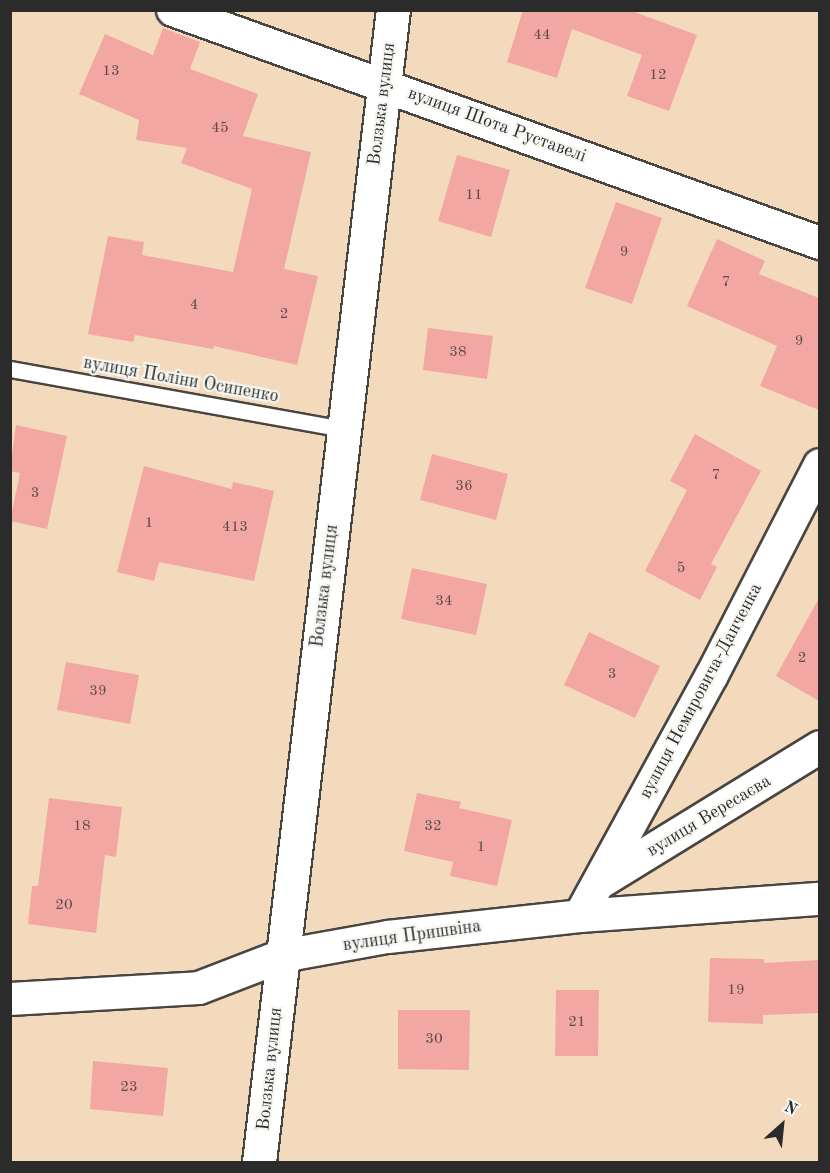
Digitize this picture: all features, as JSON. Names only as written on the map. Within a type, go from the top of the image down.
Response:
[{"type":"street","name":"вулиця Шота Руставелі","points":[[173,10],[819,243]]},
{"type":"street","name":"Волзька вулиця","points":[[259,1162],[393,10]]},
{"type":"street","name":"вулиця Немировича-Данченка","points":[[580,916],[712,675],[819,465]]},
{"type":"street","name":"вулиця Вересаєва","points":[[598,884],[819,747]]},
{"type":"street","name":"вулиця Пришвіна","points":[[10,999],[199,988],[282,956],[388,938],[580,916],[819,898]]},
{"type":"lane","name":"вулиця Поліни Осипенко","points":[[10,369],[344,429]]},
{"type":"building","points":[[523,10],[629,10],[697,35],[669,111],[627,96],[642,55],[572,29],[557,78],[507,62]]},
{"type":"building","points":[[163,28],[200,42],[190,69],[258,94],[243,136],[311,152],[284,269],[318,276],[297,365],[214,346],[213,349],[135,335],[133,342],[88,334],[108,236],[144,242],[142,255],[233,272],[252,189],[181,163],[187,148],[136,140],[139,120],[79,94],[105,34],[153,55]]},
{"type":"building","points":[[457,155],[510,170],[491,237],[438,221]]},
{"type":"building","points":[[616,202],[662,218],[632,304],[585,288]]},
{"type":"building","points":[[717,239],[765,261],[759,274],[819,298],[819,410],[760,386],[777,346],[687,306]]},
{"type":"building","points":[[428,328],[493,336],[487,379],[423,370]]},
{"type":"building","points":[[16,425],[67,436],[47,529],[10,521],[20,473],[10,471]]},
{"type":"building","points":[[695,434],[761,471],[711,564],[717,567],[700,600],[645,571],[687,490],[670,481]]},
{"type":"building","points":[[432,454],[508,474],[496,520],[420,500]]},
{"type":"building","points":[[144,466],[232,489],[233,482],[274,491],[254,581],[159,562],[154,581],[117,572]]},
{"type":"building","points":[[412,568],[487,584],[476,635],[401,619]]},
{"type":"building","points":[[819,598],[819,701],[776,676]]},
{"type":"building","points":[[589,632],[660,666],[635,718],[564,685]]},
{"type":"building","points":[[66,662],[139,675],[130,724],[57,710]]},
{"type":"building","points":[[417,793],[461,802],[459,808],[512,820],[497,886],[450,876],[453,862],[404,851]]},
{"type":"building","points":[[49,798],[122,807],[116,857],[105,855],[96,933],[28,924],[32,886],[38,886]]},
{"type":"building","points":[[710,958],[764,959],[764,963],[819,960],[819,1013],[763,1015],[763,1024],[708,1022]]},
{"type":"building","points":[[556,990],[599,990],[598,1056],[555,1056]]},
{"type":"building","points":[[398,1010],[470,1010],[469,1070],[398,1069]]},
{"type":"building","points":[[93,1061],[168,1068],[163,1116],[90,1109]]}]
